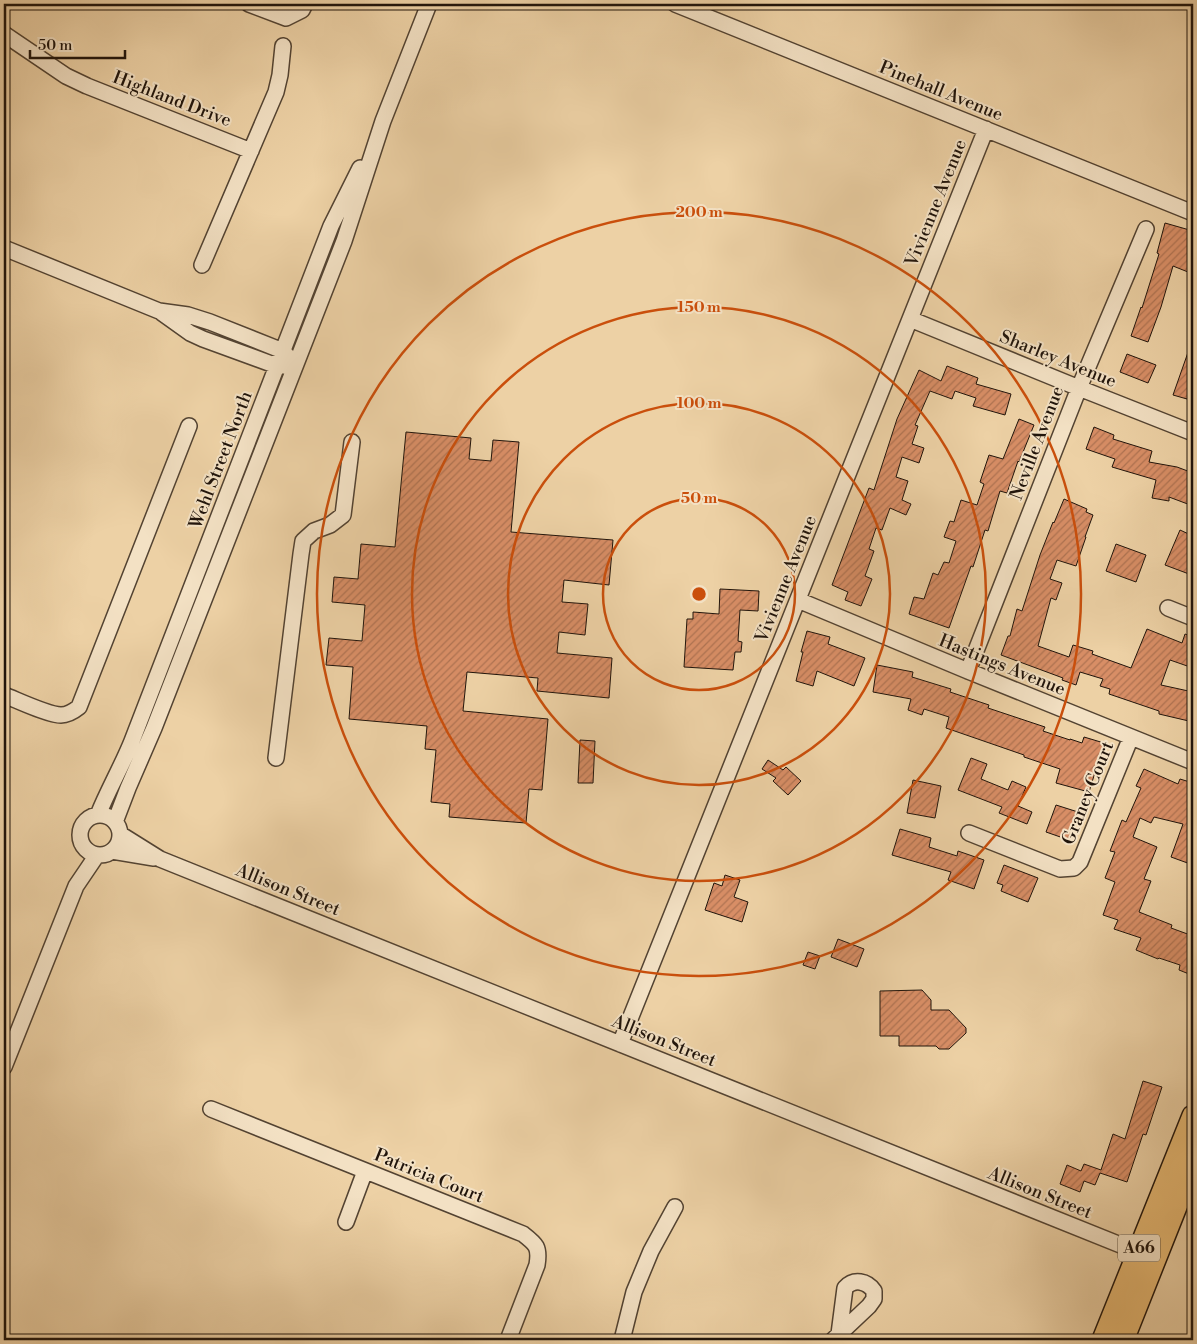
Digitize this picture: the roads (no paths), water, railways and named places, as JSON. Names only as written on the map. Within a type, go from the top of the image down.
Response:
[{"type":"highway","name":"A66","points":[[1122,1340],[1146,1255],[1193,1116]]},
{"type":"highway","name":"A66","points":[[1103,1340],[1193,1164]]},
{"type":"street","points":[[249,4],[286,18],[302,10],[305,4]]},
{"type":"street","name":"Wehl Street North","points":[[118,828],[128,788],[157,721],[344,242],[383,122],[429,4]]},
{"type":"street","name":"Pinehall Avenue","points":[[674,4],[1193,212]]},
{"type":"street","name":"Highland Drive","points":[[6,41],[87,86],[251,151]]},
{"type":"street","points":[[202,265],[276,92],[283,46]]},
{"type":"street","name":"Wehl Street North","points":[[98,815],[132,741],[331,226],[383,122]]},
{"type":"street","name":"Vivienne Avenue","points":[[620,1044],[986,129]]},
{"type":"street","name":"Neville Avenue","points":[[968,672],[1079,388],[1146,229]]},
{"type":"street","points":[[5,254],[159,311],[188,315],[283,351],[296,366]]},
{"type":"street","points":[[159,311],[190,333],[203,339],[277,366],[296,366]]},
{"type":"street","name":"Sharley Avenue","points":[[910,319],[1193,433]]},
{"type":"street","points":[[4,695],[49,713],[62,716],[71,713],[79,707],[189,426]]},
{"type":"street","points":[[276,758],[303,541],[314,531],[330,525],[344,515],[352,442]]},
{"type":"street","name":"Hastings Avenue","points":[[798,600],[968,672],[1193,762]]},
{"type":"street","points":[[1168,608],[1193,618]]},
{"type":"street","name":"Graney Court","points":[[969,833],[1060,869],[1074,868],[1080,862],[1131,737]]},
{"type":"street","points":[[76,886],[105,853],[116,847],[119,841],[118,828],[107,816],[98,815],[91,817],[81,827],[80,838],[82,844],[91,853],[105,853]]},
{"type":"street","name":"Allison Street","points":[[118,828],[160,859],[1146,1255]]},
{"type":"street","points":[[4,1066],[76,886],[82,844]]},
{"type":"street","name":"Allison Street","points":[[105,853],[160,859]]},
{"type":"street","name":"Patricia Court","points":[[211,1109],[523,1234],[534,1243],[539,1254],[537,1265],[508,1340]]},
{"type":"street","points":[[346,1222],[365,1171]]},
{"type":"street","points":[[622,1340],[634,1292],[650,1251],[674,1207]]}]
